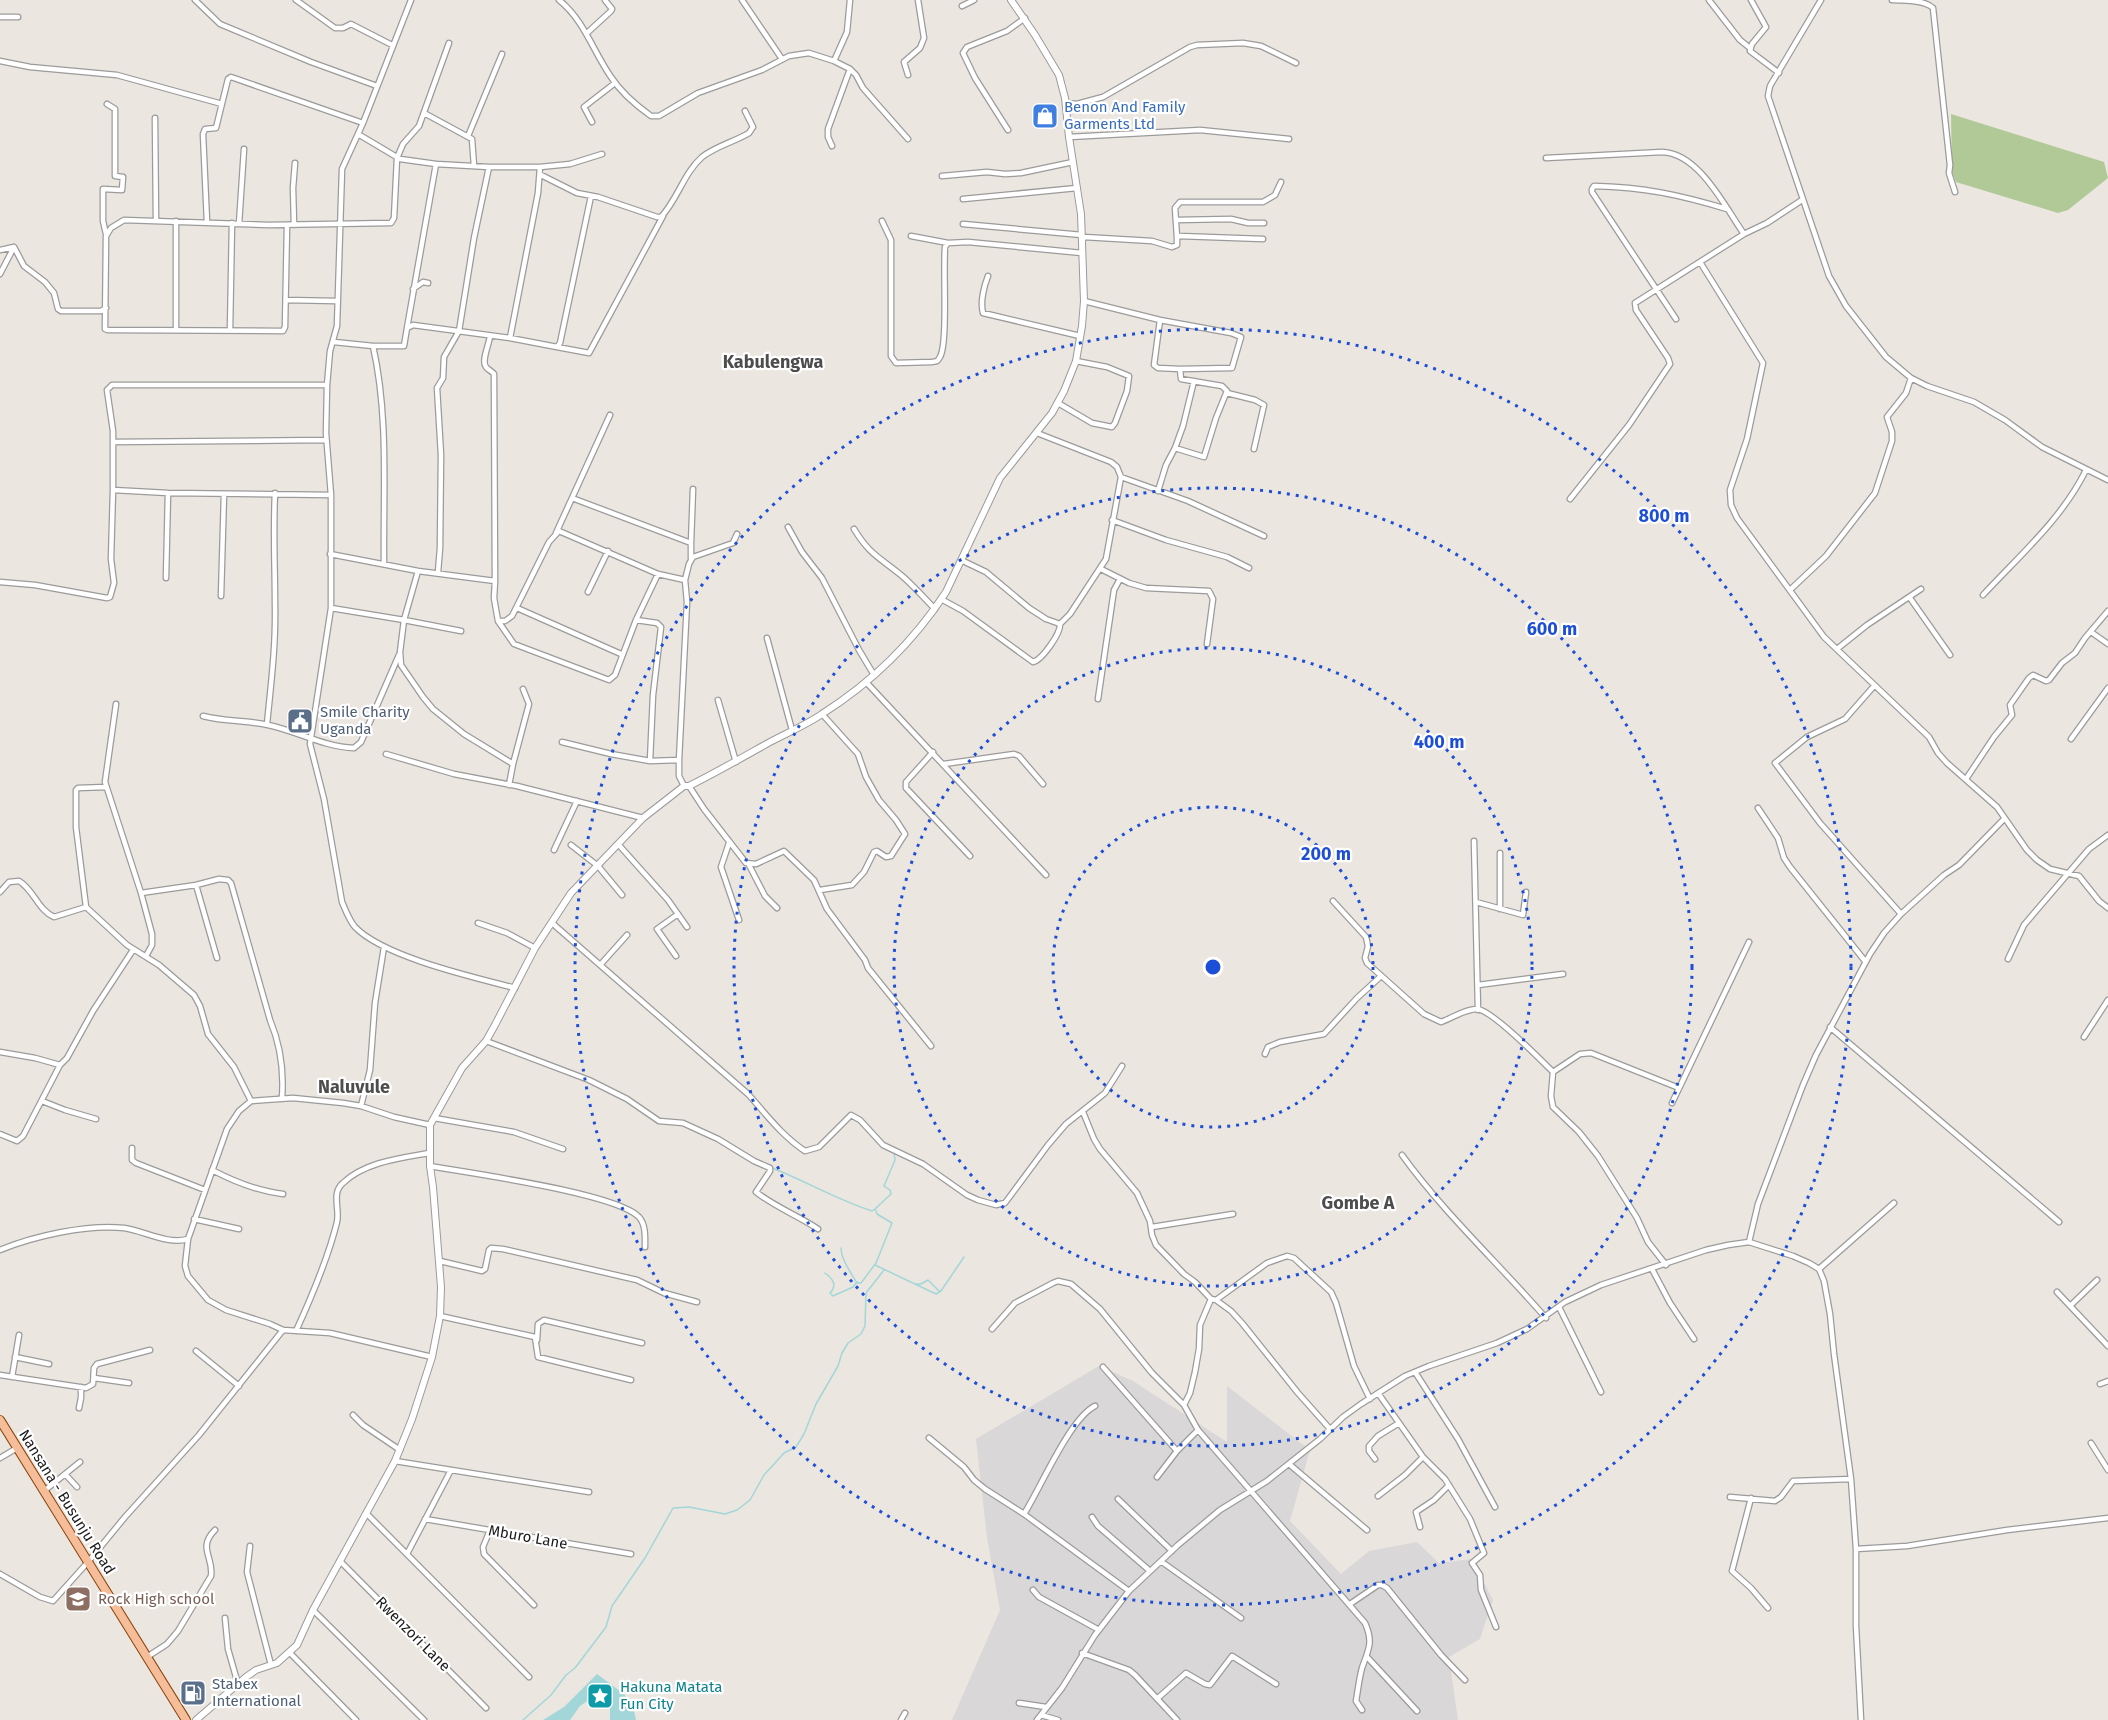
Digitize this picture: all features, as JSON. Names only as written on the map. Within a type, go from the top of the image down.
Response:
[{"type":"main road","name":"Nansana - Busunju Road","points":[[0,1420],[186,1720]]},
{"type":"street","points":[[195,0],[220,24],[311,62],[377,86]]},
{"type":"street","points":[[296,0],[335,28],[343,28],[351,24],[392,45]]},
{"type":"street","points":[[411,0],[363,123],[342,169],[337,326],[330,351],[327,385],[327,440],[331,495],[331,608],[311,754],[324,799],[342,902],[354,926],[384,947],[450,970],[515,988]]},
{"type":"street","points":[[559,0],[587,33],[615,83],[647,113],[655,117],[698,93],[762,70],[782,59],[809,53],[850,69],[863,88],[908,139]]},
{"type":"street","points":[[587,33],[611,11],[612,9],[605,0]]},
{"type":"street","points":[[742,0],[782,59]]},
{"type":"street","points":[[834,61],[847,32],[850,0]]},
{"type":"street","points":[[908,75],[904,62],[920,48],[924,38],[918,0]]},
{"type":"street","points":[[962,6],[974,0]]},
{"type":"street","points":[[196,1720],[256,1670],[290,1653],[297,1644],[400,1450],[432,1357],[440,1316],[440,1261],[429,1154],[430,1125],[462,1068],[486,1041],[535,948],[571,893],[643,818],[686,786],[736,762],[822,714],[866,682],[896,654],[935,609],[1000,478],[1058,403],[1076,361],[1084,301],[1082,235],[1077,188],[1066,103],[1059,75],[1011,0]]},
{"type":"street","points":[[1709,0],[1752,53],[1779,73]]},
{"type":"street","points":[[1750,48],[1766,27],[1751,0]]},
{"type":"street","points":[[1821,0],[1769,90],[1769,99],[1823,263],[1846,306],[1886,357],[1911,378],[1974,402],[2006,420],[2033,442],[2108,480]]},
{"type":"street","points":[[1892,0],[1922,0],[1933,8],[1949,173],[1955,192]]},
{"type":"street","points":[[0,17],[18,17]]},
{"type":"street","points":[[1008,130],[968,67],[963,53],[967,47],[1007,31],[1024,18]]},
{"type":"street","points":[[106,234],[124,219],[287,225],[390,224],[394,218],[397,158],[403,144],[417,130],[449,43]]},
{"type":"street","points":[[1066,103],[1077,104],[1103,97],[1190,46],[1243,43],[1261,46],[1296,63]]},
{"type":"street","points":[[468,136],[502,54]]},
{"type":"street","points":[[0,61],[30,67],[117,75],[222,104]]},
{"type":"street","points":[[832,146],[828,137],[828,129],[850,69]]},
{"type":"street","points":[[207,222],[203,134],[205,129],[216,128],[228,79],[233,77],[363,123]]},
{"type":"street","points":[[592,122],[584,107],[615,83]]},
{"type":"street","points":[[106,104],[115,109],[115,176],[123,177],[122,190],[103,189],[103,220],[106,234],[106,330],[283,331],[286,300],[287,225]]},
{"type":"street","points":[[407,328],[413,326],[510,338],[589,353],[663,216],[692,169],[708,153],[749,134],[753,127],[745,111]]},
{"type":"street","points":[[424,113],[468,136],[472,141],[474,166]]},
{"type":"street","points":[[155,118],[156,221]]},
{"type":"street","points":[[1069,137],[1200,130],[1290,139]]},
{"type":"street","points":[[358,134],[397,158],[436,164],[540,167],[570,164],[602,154]]},
{"type":"street","points":[[239,224],[243,148]]},
{"type":"street","points":[[1546,158],[1674,153],[1686,160],[1704,177],[1744,234]]},
{"type":"street","points":[[942,177],[987,172],[1021,173],[1073,162]]},
{"type":"street","points":[[294,225],[295,164]]},
{"type":"street","points":[[334,342],[404,346],[436,164]]},
{"type":"street","points":[[438,572],[441,455],[437,388],[443,378],[444,357],[459,331],[474,238],[489,167]]},
{"type":"street","points":[[510,338],[541,175],[540,167]]},
{"type":"street","points":[[541,175],[577,194],[591,196],[657,217],[663,216]]},
{"type":"street","points":[[1082,243],[1084,237],[1152,241],[1174,247],[1177,245],[1175,208],[1180,202],[1263,202],[1275,195],[1281,182]]},
{"type":"street","points":[[1676,319],[1592,192],[1592,187],[1648,189],[1727,209]]},
{"type":"street","points":[[963,199],[1077,188]]},
{"type":"street","points":[[556,347],[560,343],[591,196]]},
{"type":"street","points":[[1570,500],[1629,425],[1670,364],[1635,307],[1635,303],[1802,200]]},
{"type":"street","points":[[1176,220],[1231,219],[1264,224]]},
{"type":"street","points":[[176,221],[176,330]]},
{"type":"street","points":[[882,221],[891,240],[891,356],[896,363],[932,362],[937,361],[941,356],[944,334],[945,247],[948,243]]},
{"type":"street","points":[[230,330],[232,223]]},
{"type":"street","points":[[963,224],[1082,235]]},
{"type":"street","points":[[911,236],[948,243],[978,243],[1082,253]]},
{"type":"street","points":[[1177,237],[1263,239]]},
{"type":"street","points":[[14,247],[24,266],[45,282],[54,293],[59,310],[101,311],[106,308]]},
{"type":"street","points":[[0,250],[14,247]]},
{"type":"street","points":[[0,274],[14,247]]},
{"type":"street","points":[[1700,262],[1762,363],[1747,439],[1730,490],[1731,505],[1737,518],[1824,637],[1929,736],[1938,753],[1987,797],[2037,860],[2050,869],[2079,876],[2099,901],[2108,908]]},
{"type":"street","points":[[988,276],[981,309],[983,313],[1080,336]]},
{"type":"street","points":[[413,289],[423,282],[428,283]]},
{"type":"street","points":[[286,300],[336,301]]},
{"type":"street","points":[[1084,301],[1160,320],[1231,333],[1240,337],[1232,368],[1158,368],[1154,365],[1160,320]]},
{"type":"street","points":[[490,336],[489,350],[483,362],[494,374],[494,598],[498,621],[514,644],[611,680],[658,574]]},
{"type":"street","points":[[373,346],[384,455],[384,564]]},
{"type":"street","points":[[1058,403],[1092,423],[1112,427],[1115,423],[1127,391],[1129,376],[1107,367],[1076,361]]},
{"type":"street","points":[[1175,448],[1204,457],[1214,423],[1227,393],[1226,388],[1222,386],[1181,379],[1180,369]]},
{"type":"street","points":[[1790,590],[1826,556],[1875,493],[1892,441],[1892,432],[1887,417],[1906,393],[1911,378]]},
{"type":"street","points":[[1158,491],[1166,465],[1183,426],[1194,381]]},
{"type":"street","points":[[0,582],[110,597],[114,584],[111,559],[113,442],[107,390],[112,385],[327,385]]},
{"type":"street","points":[[1227,393],[1255,400],[1264,405],[1254,449]]},
{"type":"street","points":[[498,621],[508,620],[517,608],[549,542],[556,533],[610,415]]},
{"type":"street","points":[[941,599],[963,611],[1033,662],[1038,661],[1042,656],[1060,631],[1060,624],[1070,614],[1101,569],[1109,549],[1112,520],[1121,477],[1118,467],[1111,462],[1037,433]]},
{"type":"street","points":[[113,442],[327,440]]},
{"type":"street","points":[[1983,596],[2060,512],[2076,490],[2086,470]]},
{"type":"street","points":[[1121,477],[1188,501],[1264,536]]},
{"type":"street","points":[[693,489],[691,559],[685,580],[687,602],[679,776],[729,843],[749,865],[765,896],[777,908]]},
{"type":"street","points":[[112,490],[331,495]]},
{"type":"street","points":[[166,578],[168,493]]},
{"type":"street","points":[[267,724],[274,659],[275,493]]},
{"type":"street","points":[[221,596],[224,494]]},
{"type":"street","points":[[572,498],[691,543]]},
{"type":"street","points":[[1112,520],[1166,540],[1227,557],[1249,568]]},
{"type":"street","points":[[788,527],[802,552],[822,578],[874,675]]},
{"type":"street","points":[[854,529],[873,555],[901,575],[935,609]]},
{"type":"street","points":[[556,533],[562,531],[658,574],[685,580]]},
{"type":"street","points":[[691,559],[733,543],[738,534]]},
{"type":"street","points":[[588,592],[608,551]]},
{"type":"street","points":[[330,554],[418,571],[495,581]]},
{"type":"street","points":[[961,560],[986,572],[1029,608],[1046,619],[1060,624]]},
{"type":"street","points":[[1101,569],[1120,579],[1146,588],[1209,591],[1213,599],[1207,644]]},
{"type":"street","points":[[418,571],[404,620],[400,652],[401,665],[433,709],[464,734],[513,764]]},
{"type":"street","points":[[1098,699],[1114,590],[1120,579]]},
{"type":"street","points":[[1837,649],[1867,625],[1921,590]]},
{"type":"street","points":[[1910,598],[1950,655]]},
{"type":"street","points":[[331,608],[461,631]]},
{"type":"street","points":[[517,608],[621,654]]},
{"type":"street","points":[[1966,779],[2012,715],[2010,705],[2029,678],[2033,675],[2046,681],[2049,680],[2061,663],[2075,653],[2108,611]]},
{"type":"street","points":[[636,620],[657,623],[661,627],[654,684],[650,761]]},
{"type":"street","points":[[2091,632],[2108,644]]},
{"type":"street","points":[[767,638],[792,730]]},
{"type":"street","points":[[203,716],[223,721],[267,724],[312,739],[350,747],[359,745],[400,652]]},
{"type":"street","points":[[866,682],[1046,875]]},
{"type":"street","points":[[1874,686],[1845,719],[1807,737],[1777,760],[1775,765],[1826,830],[1901,914]]},
{"type":"street","points":[[2071,739],[2108,688]]},
{"type":"street","points":[[509,785],[529,704],[523,689]]},
{"type":"street","points":[[718,700],[736,762]]},
{"type":"street","points":[[116,704],[105,780],[152,934],[152,945],[146,956]]},
{"type":"street","points":[[820,890],[852,885],[864,872],[873,854],[877,851],[884,856],[891,856],[905,834],[879,800],[866,777],[858,754],[822,714]]},
{"type":"street","points":[[562,742],[650,761],[679,760]]},
{"type":"street","points":[[933,752],[906,782],[906,788],[970,856]]},
{"type":"street","points":[[386,754],[454,774],[643,818]]},
{"type":"street","points":[[944,764],[1014,754],[1019,756],[1043,784]]},
{"type":"street","points":[[106,787],[76,790],[76,827],[86,907],[133,950],[146,956],[194,995],[200,1006],[208,1034],[234,1067],[251,1101]]},
{"type":"street","points":[[554,850],[577,801]]},
{"type":"street","points":[[1758,808],[1778,838],[1784,858],[1790,867],[1865,962]]},
{"type":"street","points":[[1749,1242],[1763,1191],[1803,1085],[1830,1027],[1865,962],[1884,933],[1901,914],[1944,875],[1959,865],[2004,819]]},
{"type":"street","points":[[2008,959],[2024,926],[2089,849],[2108,835]]},
{"type":"street","points":[[1474,841],[1478,1010]]},
{"type":"street","points":[[729,843],[721,867],[739,920]]},
{"type":"street","points":[[618,844],[668,900],[687,927]]},
{"type":"street","points":[[571,845],[598,866],[622,895]]},
{"type":"street","points":[[749,865],[756,864],[784,850],[811,876],[820,890],[827,909],[868,968],[931,1046]]},
{"type":"street","points":[[1500,853],[1500,909]]},
{"type":"street","points":[[141,893],[224,879],[231,883],[277,1038],[283,1080],[282,1098]]},
{"type":"street","points":[[0,892],[9,882],[19,881],[29,888],[46,912],[54,916],[86,907]]},
{"type":"street","points":[[196,885],[217,958]]},
{"type":"street","points":[[1476,902],[1523,915],[1526,892]]},
{"type":"street","points":[[1333,901],[1366,937],[1368,946],[1366,960],[1380,977],[1424,1014],[1438,1021],[1478,1010],[1495,1018],[1553,1071]]},
{"type":"street","points":[[676,956],[657,928],[678,914]]},
{"type":"street","points":[[478,923],[507,933],[535,948]]},
{"type":"street","points":[[552,923],[748,1094],[777,1125],[781,1133],[805,1151],[819,1147],[851,1115],[860,1119],[883,1145],[923,1164],[978,1200],[996,1205],[1005,1203],[1066,1124],[1105,1093],[1122,1066]]},
{"type":"street","points":[[601,964],[627,935]]},
{"type":"street","points":[[1672,1103],[1749,942]]},
{"type":"street","points":[[361,1106],[370,1070],[375,1003],[384,947]]},
{"type":"street","points":[[0,1134],[17,1141],[21,1139],[60,1065],[67,1058],[93,1011],[133,950]]},
{"type":"street","points":[[1478,985],[1563,974]]},
{"type":"street","points":[[1265,1054],[1268,1047],[1281,1042],[1324,1034],[1336,1019],[1380,977]]},
{"type":"street","points":[[2084,1037],[2108,1000]]},
{"type":"street","points":[[1830,1027],[2059,1222]]},
{"type":"street","points":[[486,1041],[589,1080],[627,1099],[659,1121],[683,1123],[718,1139],[770,1168],[756,1192],[770,1204],[786,1210],[818,1229]]},
{"type":"street","points":[[0,1052],[60,1065]]},
{"type":"street","points":[[1553,1071],[1580,1054],[1591,1053],[1679,1088]]},
{"type":"street","points":[[1553,1071],[1551,1096],[1553,1107],[1579,1132],[1598,1156],[1637,1218],[1648,1242],[1666,1265]]},
{"type":"street","points":[[430,1125],[382,1114],[361,1106],[310,1099],[282,1098],[251,1101],[233,1118],[222,1139],[188,1239],[186,1272],[201,1293],[216,1305],[283,1330],[350,1337],[432,1357]]},
{"type":"street","points":[[42,1101],[96,1119]]},
{"type":"street","points":[[1083,1112],[1100,1149],[1137,1193],[1152,1227],[1156,1245],[1184,1274],[1231,1311],[1298,1393],[1330,1428]]},
{"type":"street","points":[[434,1118],[514,1132],[563,1149]]},
{"type":"street","points":[[132,1148],[132,1160],[136,1163],[205,1190]]},
{"type":"street","points":[[296,1330],[310,1300],[335,1230],[339,1210],[336,1194],[342,1183],[374,1165],[429,1154]]},
{"type":"street","points":[[1402,1155],[1428,1191],[1546,1318]]},
{"type":"street","points":[[430,1166],[574,1192],[626,1208],[641,1219],[645,1247]]},
{"type":"street","points":[[212,1170],[262,1192],[283,1194]]},
{"type":"street","points":[[1819,1269],[1894,1203]]},
{"type":"street","points":[[1152,1227],[1233,1214]]},
{"type":"street","points":[[194,1219],[239,1229]]},
{"type":"street","points":[[0,1250],[46,1235],[101,1227],[126,1228],[170,1240],[188,1239]]},
{"type":"street","points":[[1037,1720],[1062,1688],[1082,1653],[1099,1630],[1130,1591],[1150,1571],[1220,1510],[1289,1464],[1330,1428],[1378,1393],[1414,1372],[1497,1343],[1527,1329],[1546,1318],[1565,1302],[1601,1285],[1706,1250],[1749,1242],[1793,1256],[1819,1269],[1830,1314],[1851,1479],[1856,1549],[1856,1626],[1861,1720]]},
{"type":"street","points":[[440,1261],[482,1271],[485,1269],[489,1250],[491,1248],[502,1249],[637,1280],[663,1293],[697,1302]]},
{"type":"street","points":[[1184,1405],[1190,1393],[1195,1372],[1200,1325],[1214,1299],[1267,1263],[1287,1256],[1294,1258],[1331,1292],[1339,1311],[1354,1366],[1370,1399]]},
{"type":"street","points":[[1652,1269],[1670,1303],[1694,1339]]},
{"type":"street","points":[[2070,1306],[2097,1280]]},
{"type":"street","points":[[992,1329],[1015,1303],[1058,1281],[1071,1284],[1100,1309],[1152,1373],[1184,1405],[1198,1430],[1359,1614],[1368,1631],[1368,1658],[1363,1666],[1356,1701],[1362,1710]]},
{"type":"street","points":[[2057,1292],[2108,1345]]},
{"type":"street","points":[[1559,1307],[1601,1392]]},
{"type":"street","points":[[440,1316],[535,1336],[537,1340]]},
{"type":"street","points":[[631,1380],[540,1358],[536,1353],[538,1324],[544,1320],[642,1343]]},
{"type":"street","points":[[0,1574],[40,1597],[53,1601],[124,1517],[199,1435],[283,1330]]},
{"type":"street","points":[[12,1377],[19,1335]]},
{"type":"street","points":[[0,1375],[81,1388],[92,1386],[94,1368],[97,1364],[150,1350]]},
{"type":"street","points":[[196,1351],[239,1386]]},
{"type":"street","points":[[15,1357],[49,1364]]},
{"type":"street","points":[[1103,1367],[1177,1451]]},
{"type":"street","points":[[1414,1372],[1458,1439],[1495,1508]]},
{"type":"street","points":[[94,1378],[129,1383]]},
{"type":"street","points":[[2100,1384],[2108,1381]]},
{"type":"street","points":[[79,1408],[81,1388]]},
{"type":"street","points":[[1378,1393],[1423,1457],[1449,1485],[1470,1519],[1484,1552],[1472,1563],[1480,1575],[1481,1590],[1496,1628]]},
{"type":"street","points":[[1024,1514],[1071,1431],[1095,1406]]},
{"type":"street","points":[[353,1415],[363,1425],[400,1450]]},
{"type":"street","points":[[1375,1459],[1369,1451],[1369,1446],[1378,1436],[1399,1423]]},
{"type":"street","points":[[1157,1476],[1198,1430]]},
{"type":"street","points":[[929,1438],[964,1467],[985,1489],[1024,1514],[1130,1591]]},
{"type":"street","points":[[2091,1443],[2108,1470]]},
{"type":"street","points":[[0,1458],[17,1448]]},
{"type":"street","points":[[1378,1496],[1405,1475],[1423,1457]]},
{"type":"street","points":[[394,1461],[590,1492]]},
{"type":"street","points":[[44,1491],[80,1462]]},
{"type":"street","points":[[1289,1464],[1367,1530]]},
{"type":"street","points":[[407,1554],[451,1470]]},
{"type":"street","points":[[65,1474],[77,1487]]},
{"type":"street","points":[[1730,1497],[1775,1501],[1793,1481],[1851,1479]]},
{"type":"street","points":[[1420,1527],[1415,1513],[1434,1500],[1449,1485]]},
{"type":"street","points":[[1751,1498],[1732,1571],[1768,1608]]},
{"type":"street","points":[[1118,1499],[1172,1551]]},
{"type":"street","points":[[366,1513],[529,1677]]},
{"type":"street","points":[[1092,1517],[1098,1526],[1150,1571]]},
{"type":"street","points":[[1856,1549],[1907,1546],[2007,1530],[2108,1518]]},
{"type":"street","name":"Mburo Lane","points":[[425,1520],[631,1554]]},
{"type":"street","points":[[147,1657],[167,1644],[191,1612],[211,1576],[212,1571],[206,1548],[209,1537],[215,1530]]},
{"type":"street","points":[[490,1530],[483,1547],[484,1554],[534,1605]]},
{"type":"street","points":[[250,1546],[247,1572],[270,1665]]},
{"type":"street","name":"Rwenzori Lane","points":[[340,1561],[486,1708]]},
{"type":"street","points":[[1162,1562],[1241,1618]]},
{"type":"street","points":[[1350,1604],[1378,1586],[1382,1585],[1387,1588],[1465,1680]]},
{"type":"street","points":[[1033,1590],[1040,1597],[1099,1630]]},
{"type":"street","points":[[314,1610],[424,1720]]},
{"type":"street","points":[[225,1618],[228,1648],[238,1684]]},
{"type":"street","points":[[290,1653],[356,1720]]},
{"type":"street","points":[[1082,1653],[1129,1670],[1177,1720]]},
{"type":"street","points":[[1158,1698],[1186,1673],[1210,1685],[1232,1656],[1276,1684]]},
{"type":"street","points":[[1368,1658],[1417,1711]]},
{"type":"street","points":[[1019,1703],[1046,1707]]},
{"type":"street","points":[[901,1720],[905,1713]]},
{"type":"street","points":[[1041,1715],[1058,1720]]},
{"type":"shaded area","points":[[1099,1366],[1133,1381],[1227,1442],[1227,1386],[1310,1450],[1290,1521],[1341,1574],[1369,1551],[1417,1542],[1439,1563],[1471,1559],[1493,1600],[1480,1639],[1449,1657],[1458,1720],[952,1720],[1000,1610],[987,1538],[976,1439]]},
{"type":"green space","points":[[1951,114],[2104,162],[2108,178],[2068,210],[2058,213],[1956,182],[1952,171]]},
{"type":"water","name":"Hakuna Matata Fun City","points":[[597,1674],[624,1694],[633,1706],[636,1720],[610,1720],[610,1708],[605,1702],[590,1699],[580,1706],[570,1720],[543,1720],[564,1707]]},
{"type":"waterway","points":[[875,1209],[891,1194],[890,1190],[884,1186],[895,1160],[894,1153]]},
{"type":"waterway","points":[[772,1168],[859,1207],[872,1211],[875,1209],[877,1214],[892,1223],[876,1263],[861,1283],[857,1283],[849,1270],[841,1248]]},
{"type":"waterway","points":[[916,1284],[928,1280],[941,1291],[964,1257]]},
{"type":"waterway","points":[[875,1265],[936,1294],[941,1291]]},
{"type":"waterway","points":[[523,1720],[551,1695],[606,1627],[612,1606],[645,1558],[673,1508],[689,1507],[725,1514],[737,1510],[750,1500],[764,1475],[784,1453],[796,1447],[816,1404],[838,1366],[842,1353],[848,1343],[861,1334],[865,1326],[866,1293],[884,1270]]},
{"type":"waterway","points":[[825,1273],[833,1282],[834,1287],[830,1293],[833,1296],[853,1287],[857,1282]]},
{"type":"place","name":"Benon And Family Garments Ltd","points":[[1045,116]]},
{"type":"place","name":"Smile Charity Uganda","points":[[300,721]]},
{"type":"place","name":"Rock High school","points":[[78,1599]]},
{"type":"place","name":"Stabex International","points":[[193,1693]]},
{"type":"place","name":"Hakuna Matata Fun City","points":[[600,1696]]},
{"type":"district","name":"Kabulengwa","points":[[773,362]]},
{"type":"district","name":"Naluvule","points":[[354,1087]]},
{"type":"district","name":"Gombe A","points":[[1358,1203]]}]
